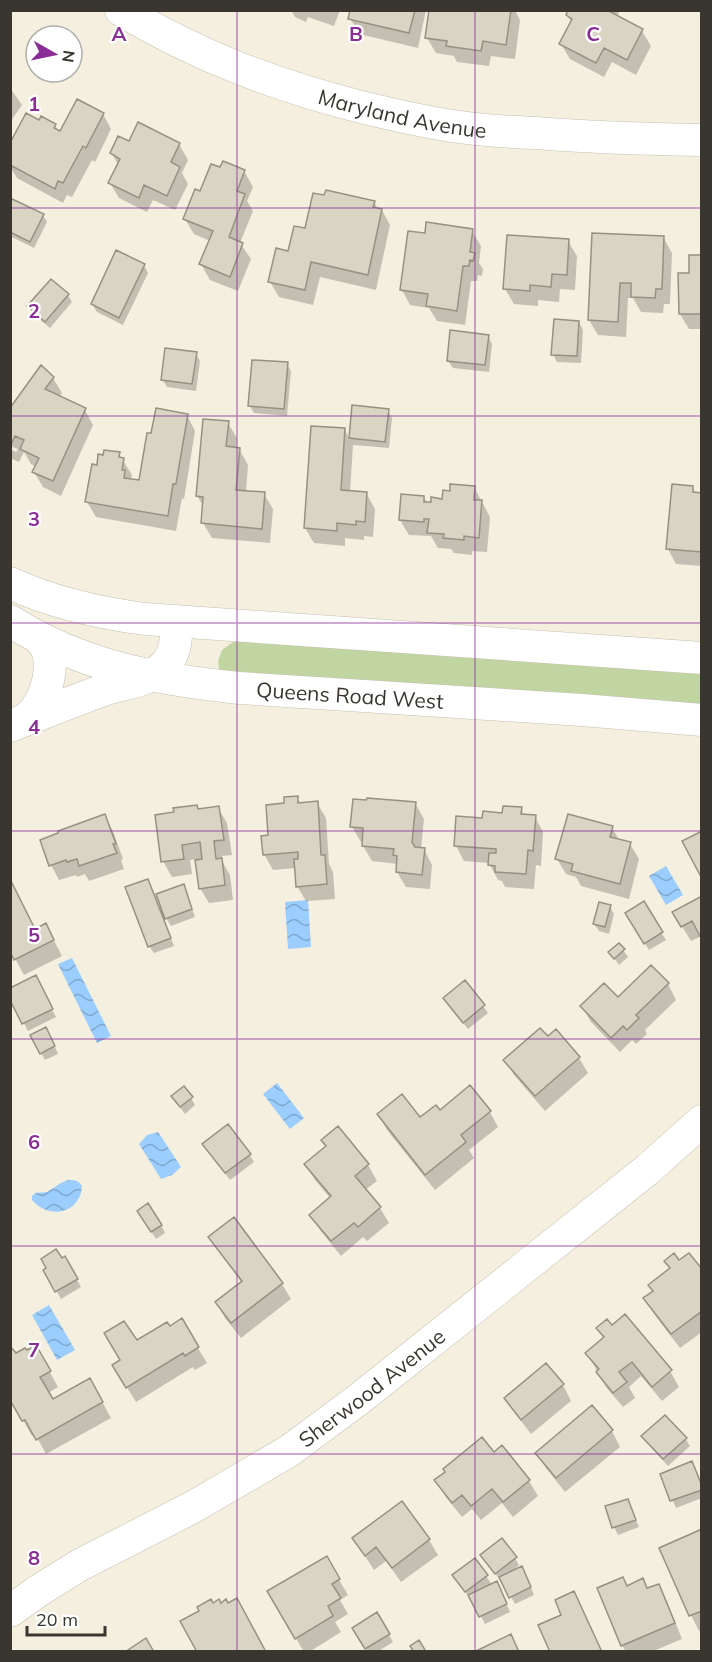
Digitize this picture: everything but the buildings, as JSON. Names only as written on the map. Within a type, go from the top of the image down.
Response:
[{"type":"street","name":"Maryland Avenue","points":[[121,10],[178,43],[234,68],[311,93],[383,112],[460,127],[489,130],[582,137],[702,140]]},
{"type":"street","points":[[10,583],[51,599],[124,617],[702,658]]},
{"type":"street","name":"Queens Road West","points":[[10,621],[40,639],[91,660],[149,676],[184,682],[239,688],[702,720]]},
{"type":"street","points":[[17,723],[104,690],[149,676],[164,667],[175,647],[177,622]]},
{"type":"street","points":[[17,723],[37,708],[47,686],[49,660],[45,644],[40,639]]},
{"type":"street","name":"Sherwood Avenue","points":[[10,1611],[80,1565],[193,1508],[289,1451],[359,1399],[607,1202],[702,1121]]},
{"type":"green space","points":[[249,639],[701,670],[701,707],[226,675],[219,669],[218,661],[222,650],[233,642]]},
{"type":"water","points":[[666,866],[683,895],[666,905],[649,876]]},
{"type":"water","points":[[308,900],[311,947],[288,949],[285,902]]},
{"type":"water","points":[[72,958],[111,1036],[97,1043],[58,964]]},
{"type":"water","points":[[277,1083],[304,1118],[290,1129],[263,1094]]},
{"type":"water","points":[[158,1132],[181,1167],[172,1175],[161,1179],[139,1144],[147,1135]]},
{"type":"water","points":[[68,1180],[76,1181],[82,1186],[76,1203],[70,1208],[55,1212],[39,1206],[32,1200],[35,1193],[47,1192]]},
{"type":"water","points":[[49,1305],[75,1350],[57,1360],[32,1315]]}]
